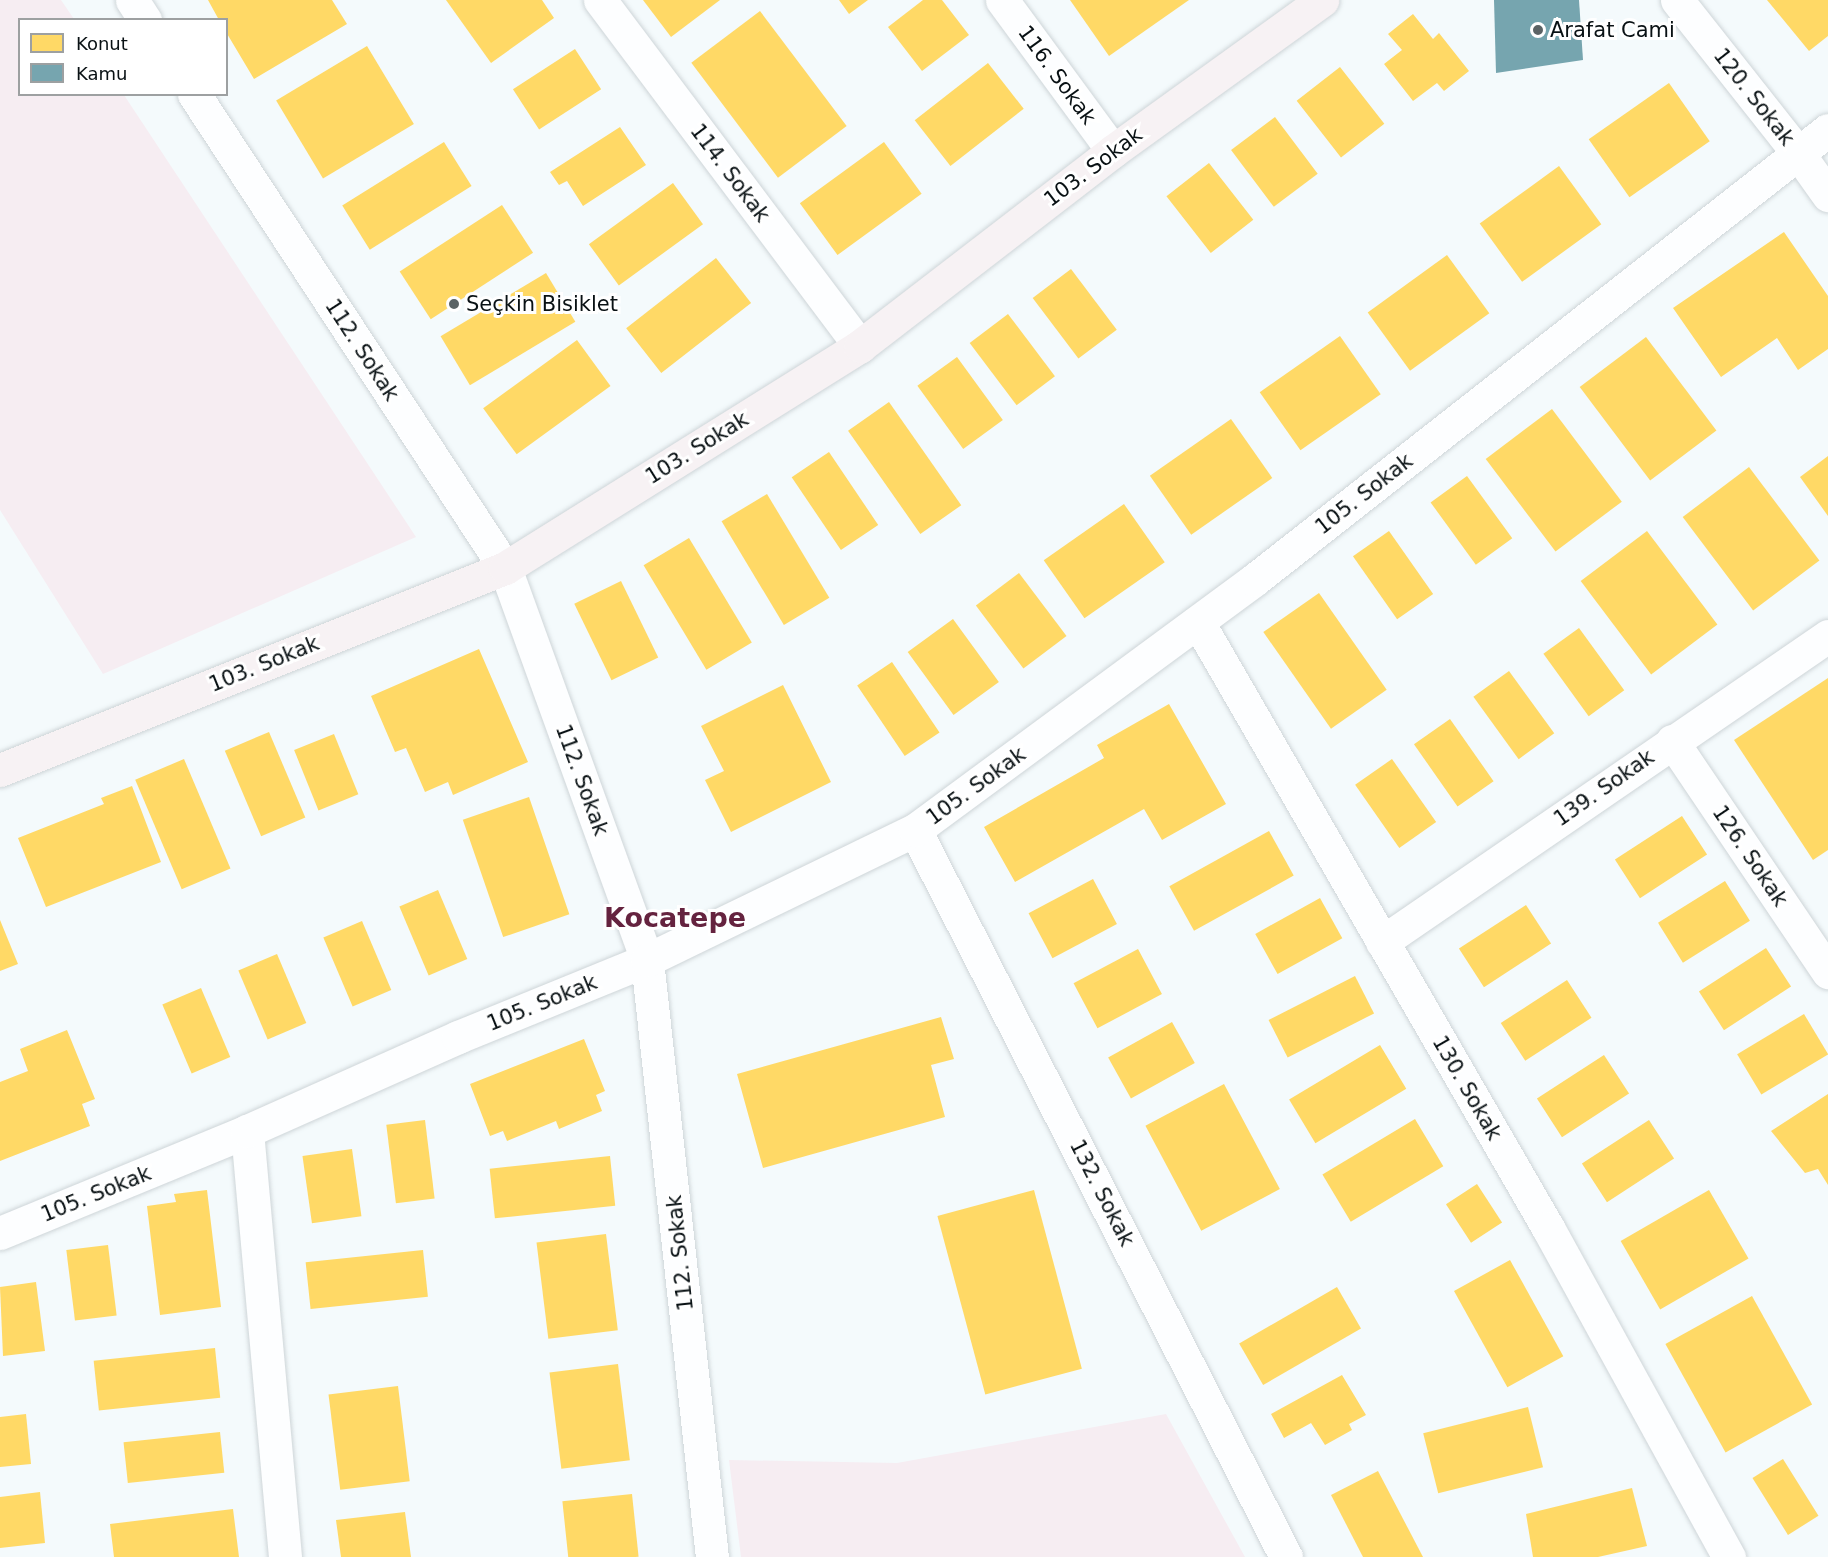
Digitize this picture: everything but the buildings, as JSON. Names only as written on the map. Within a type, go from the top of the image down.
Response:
[{"type":"main road","name":"103. Sokak","points":[[0,770],[505,568],[860,346],[1113,151],[1322,0]]},
{"type":"street","points":[[132,0],[144,18]]},
{"type":"street","name":"114. Sokak","points":[[600,0],[860,346]]},
{"type":"street","name":"116. Sokak","points":[[1002,0],[1113,151]]},
{"type":"street","name":"120. Sokak","points":[[1677,0],[1798,153],[1828,195]]},
{"type":"street","name":"112. Sokak","points":[[195,96],[505,568],[647,960],[712,1557]]},
{"type":"street","name":"105. Sokak","points":[[0,1233],[247,1131],[458,1037],[647,960],[915,830],[1198,622],[1828,130]]},
{"type":"street","name":"130. Sokak","points":[[1198,622],[1548,1228],[1729,1557]]},
{"type":"street","name":"139. Sokak","points":[[1382,942],[1828,636]]},
{"type":"street","name":"126. Sokak","points":[[1672,741],[1828,972]]},
{"type":"street","name":"132. Sokak","points":[[915,830],[1286,1557]]},
{"type":"street","points":[[247,1131],[285,1557]]},
{"type":"shaded area","points":[[0,0],[61,0],[73,18],[18,18],[18,96],[125,96],[416,537],[103,674],[0,510]]},
{"type":"shaded area","points":[[1166,1414],[1245,1557],[741,1557],[729,1460],[897,1463]]},
{"type":"place","name":"Arafat Cami","points":[[1538,30]]},
{"type":"place","name":"Seçkin Bisiklet","points":[[454,304]]},
{"type":"district","name":"Kocatepe","points":[[675,918]]}]
